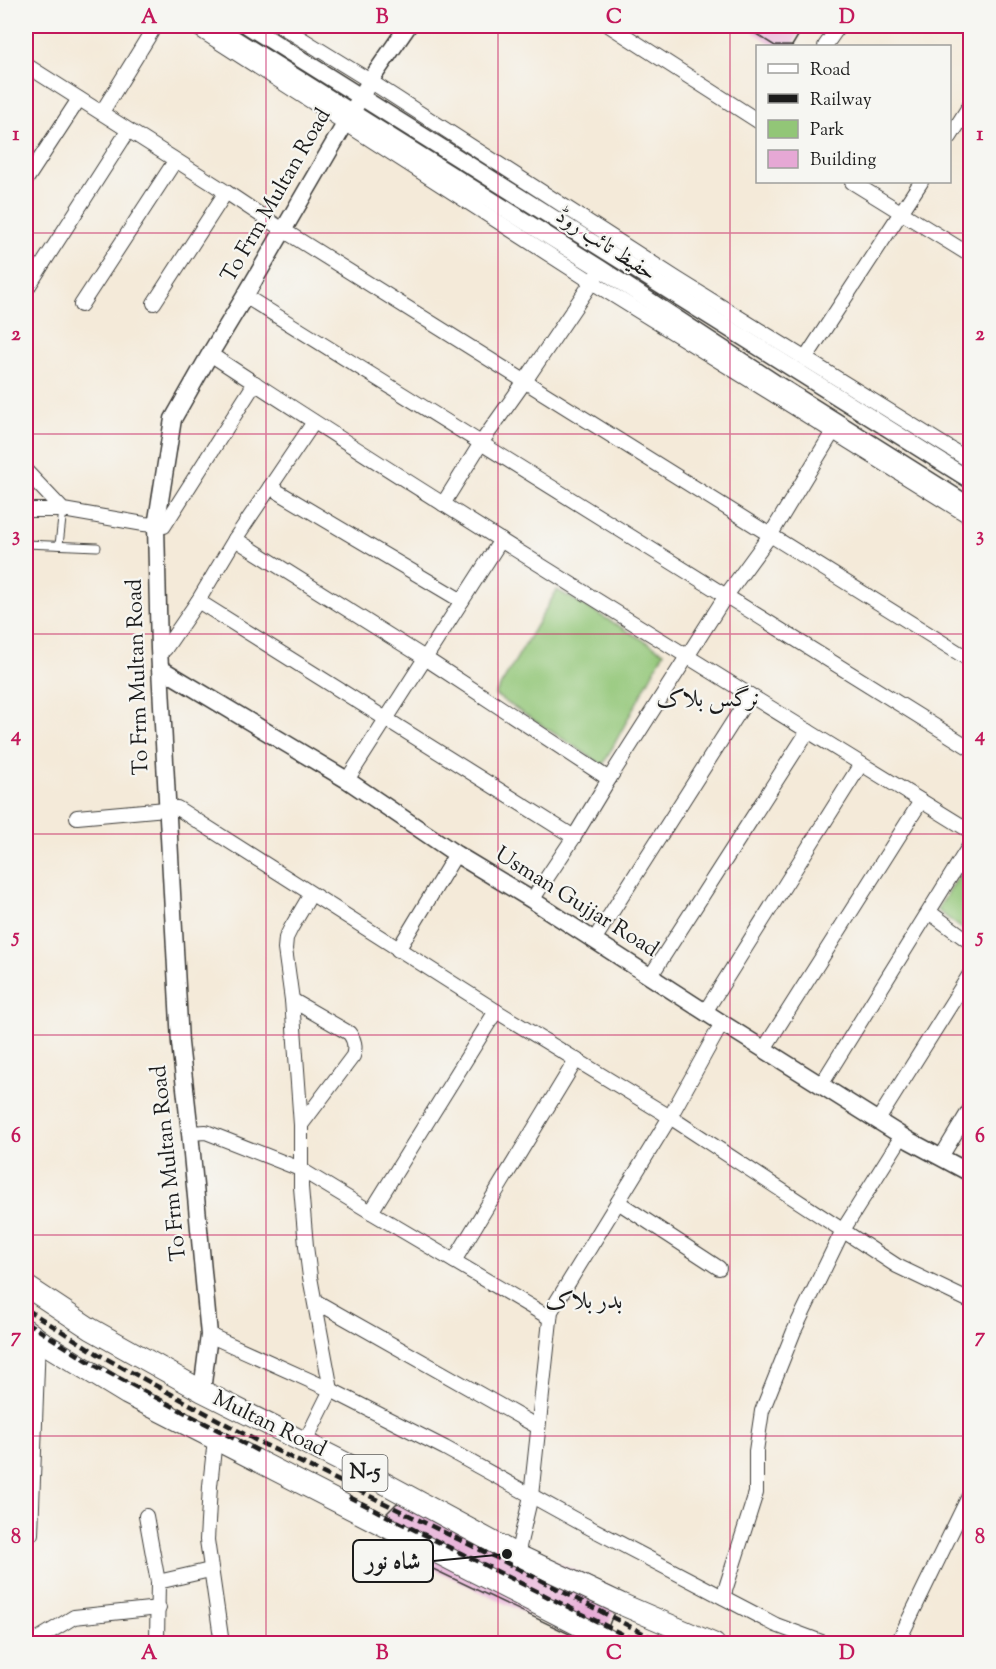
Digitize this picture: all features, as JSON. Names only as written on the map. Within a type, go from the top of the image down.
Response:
[{"type":"main road","name":"Multan Road","points":[[26,1286],[91,1329],[202,1391],[305,1442],[517,1555],[621,1604],[714,1644]]},
{"type":"main road","name":"Multan Road","points":[[32,1335],[128,1394],[616,1644]]},
{"type":"street","points":[[102,112],[155,26]]},
{"type":"street","points":[[194,26],[348,118]]},
{"type":"street","name":"حفیظ تائب روڈ","points":[[214,26],[348,118],[836,428],[970,506]]},
{"type":"street","name":"حفیظ تائب روڈ","points":[[248,26],[788,356],[970,480]]},
{"type":"street","points":[[281,26],[677,279],[788,356],[805,358],[970,461]]},
{"type":"street","name":"To Frm Multan Road","points":[[202,1391],[209,1335],[180,1043],[159,650],[156,526],[173,419],[370,81],[408,26]]},
{"type":"street","points":[[610,26],[626,30],[756,121]]},
{"type":"street","points":[[826,45],[838,26]]},
{"type":"street","points":[[28,71],[102,112],[283,230],[970,660]]},
{"type":"street","points":[[26,180],[80,99]]},
{"type":"street","points":[[951,136],[970,105]]},
{"type":"street","points":[[26,290],[128,131]]},
{"type":"street","points":[[81,305],[175,161]]},
{"type":"street","points":[[854,183],[970,255]]},
{"type":"street","points":[[805,358],[920,183]]},
{"type":"street","points":[[154,303],[226,192]]},
{"type":"street","points":[[443,504],[481,443],[596,275]]},
{"type":"street","points":[[245,297],[970,748]]},
{"type":"street","points":[[210,354],[443,504],[970,831]]},
{"type":"street","points":[[26,510],[63,510],[164,526],[255,383]]},
{"type":"street","points":[[159,650],[165,649],[198,601],[235,538],[314,422]]},
{"type":"street","points":[[532,900],[725,597],[771,534],[836,428],[970,517]]},
{"type":"street","points":[[26,471],[63,510]]},
{"type":"street","points":[[270,487],[462,601]]},
{"type":"street","points":[[235,538],[425,658],[609,779]]},
{"type":"street","points":[[347,780],[501,540]]},
{"type":"street","points":[[198,601],[574,837]]},
{"type":"street","name":"Usman Gujjar Road","points":[[160,668],[347,780],[456,854],[902,1136],[970,1173]]},
{"type":"street","points":[[594,940],[750,695]]},
{"type":"street","points":[[651,977],[808,731]]},
{"type":"street","points":[[705,1012],[861,764]]},
{"type":"street","points":[[764,1049],[921,801]]},
{"type":"street","points":[[77,817],[177,808],[398,950],[670,1117],[897,1266],[970,1301]]},
{"type":"street","points":[[821,1085],[970,845]]},
{"type":"street","points":[[398,950],[456,854]]},
{"type":"street","points":[[305,1442],[331,1390],[306,1246],[300,1169],[301,1125],[292,1000],[285,949],[286,938],[311,894]]},
{"type":"street","points":[[929,912],[970,942]]},
{"type":"street","points":[[878,1120],[970,974]]},
{"type":"street","points":[[292,1000],[349,1033],[353,1037],[355,1049],[353,1056],[301,1125]]},
{"type":"street","points":[[371,1212],[496,1011]]},
{"type":"street","points":[[517,1555],[531,1496],[551,1311],[670,1117],[722,1023]]},
{"type":"street","points":[[454,1261],[576,1059]]},
{"type":"street","points":[[941,1157],[970,1109]]},
{"type":"street","points":[[190,1133],[206,1132],[300,1169],[550,1318]]},
{"type":"street","points":[[723,1597],[756,1493],[756,1451],[762,1411],[794,1331],[843,1230],[902,1136]]},
{"type":"street","points":[[618,1202],[719,1268]]},
{"type":"street","points":[[315,1301],[538,1427]]},
{"type":"street","points":[[31,1534],[32,1335]]},
{"type":"street","points":[[209,1335],[331,1390],[445,1448],[723,1597],[776,1624],[827,1644]]},
{"type":"street","points":[[215,1439],[207,1540],[222,1644]]},
{"type":"street","points":[[897,1644],[970,1494]]},
{"type":"street","points":[[146,1516],[158,1582],[157,1639]]},
{"type":"street","points":[[158,1582],[210,1570]]},
{"type":"street","points":[[26,1642],[33,1641],[74,1617],[159,1608]]},
{"type":"lane","points":[[59,545],[63,510]]},
{"type":"lane","points":[[26,544],[97,547]]},
{"type":"green space","points":[[557,590],[664,652],[603,765],[495,695]]},
{"type":"green space","points":[[970,858],[970,935],[937,910]]},
{"type":"building","points":[[756,26],[804,26],[793,45],[773,45],[753,32]]},
{"type":"building","points":[[415,1496],[614,1589],[617,1604],[606,1631],[590,1644],[387,1547],[383,1535],[385,1515],[396,1504]]},
{"type":"railway","points":[[26,1309],[98,1354],[257,1441],[503,1561],[664,1644]]},
{"type":"railway","points":[[26,1322],[96,1366],[258,1451]]},
{"type":"railway","points":[[349,1497],[642,1644]]},
{"type":"place","name":"شاہ نور","points":[[507,1554]]},
{"type":"district","name":"نرگس بلاک","points":[[708,700]]},
{"type":"district","name":"بدر بلاک","points":[[584,1302]]}]
